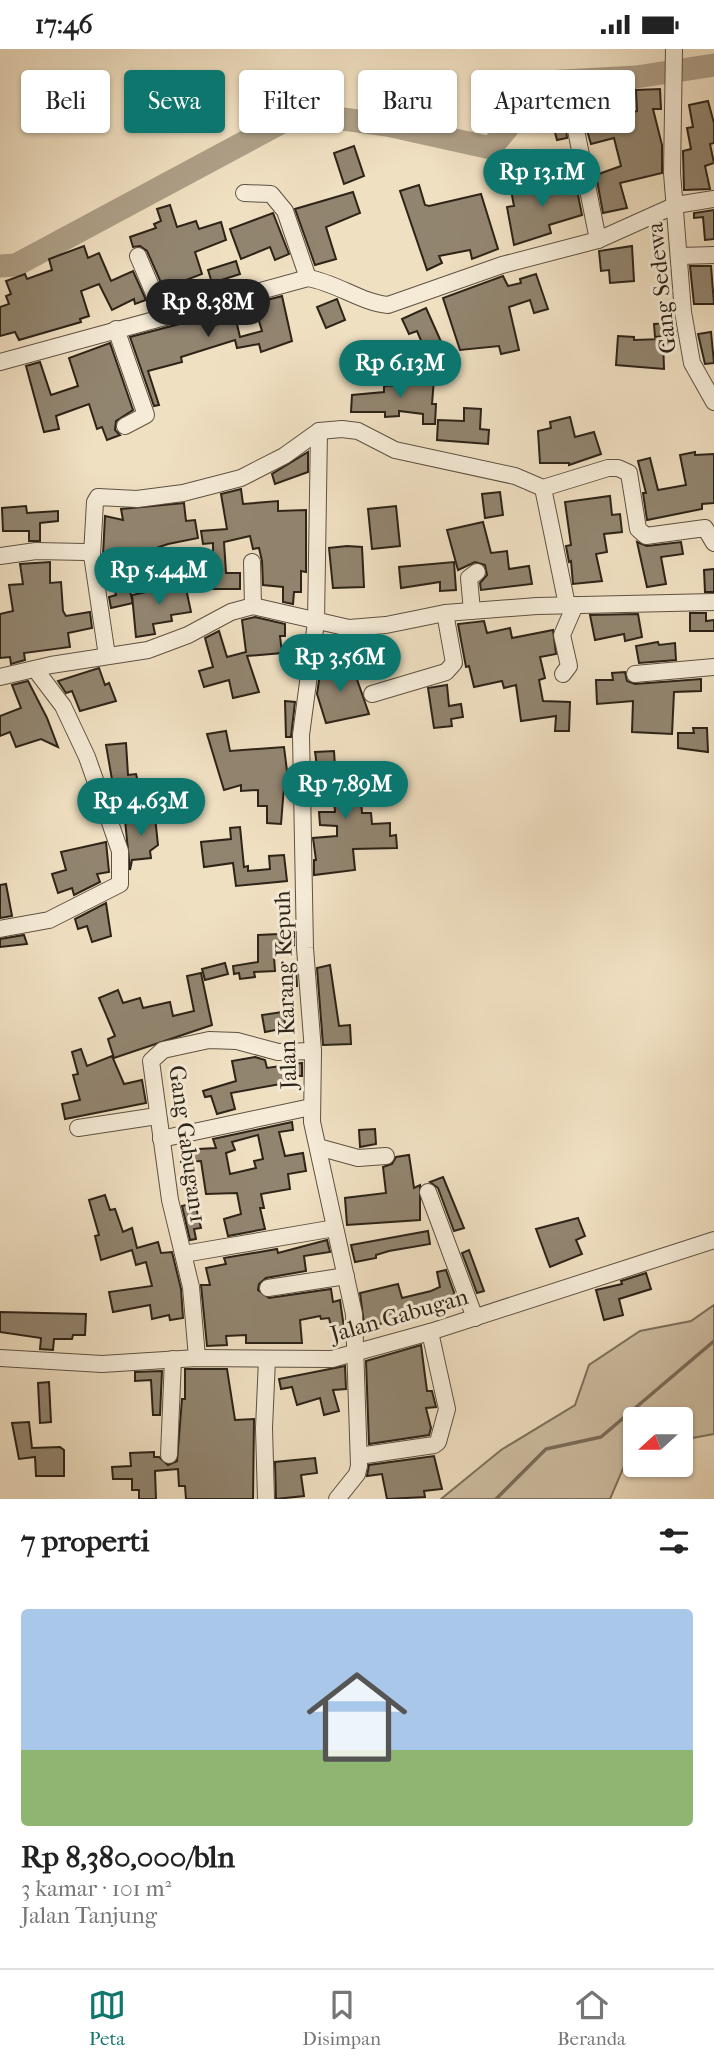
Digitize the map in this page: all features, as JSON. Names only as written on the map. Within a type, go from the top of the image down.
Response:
[{"type":"street","name":"Gang Sedewa","points":[[674,49],[671,123],[683,312],[692,363],[714,403]]},
{"type":"street","points":[[577,133],[598,240]]},
{"type":"street","points":[[244,193],[271,194],[285,211],[309,278]]},
{"type":"street","points":[[0,362],[309,278],[331,282],[373,304],[388,305],[491,268],[598,240],[676,205],[714,199]]},
{"type":"street","points":[[680,256],[714,255]]},
{"type":"street","points":[[138,256],[164,317]]},
{"type":"street","points":[[116,329],[146,415],[125,426]]},
{"type":"street","points":[[107,656],[92,555],[95,502],[98,497],[137,499],[183,493],[241,478],[284,456],[319,431],[358,431],[395,450],[515,475],[543,488],[608,468],[618,468],[629,473],[638,529],[646,536],[705,528],[714,543]]},
{"type":"street","name":"Jalan Karang Kepuh","points":[[319,431],[316,622],[301,735],[305,948],[313,1051],[311,1107],[354,1314],[359,1456]]},
{"type":"street","points":[[543,488],[571,605],[562,635],[569,666],[563,674]]},
{"type":"street","points":[[0,556],[36,551],[85,552],[92,555]]},
{"type":"street","points":[[253,562],[253,606]]},
{"type":"street","points":[[472,611],[469,578],[477,572]]},
{"type":"street","points":[[0,677],[167,645],[212,619],[253,606],[349,628],[472,611],[651,601],[714,602]]},
{"type":"street","points":[[372,694],[446,672],[454,663],[445,613]]},
{"type":"street","points":[[635,674],[714,667]]},
{"type":"street","points":[[0,929],[49,920],[120,884],[120,851],[87,757],[63,706],[35,669]]},
{"type":"street","name":"Gang Gabugan 1","points":[[197,1358],[191,1287],[170,1200],[151,1061],[156,1053],[163,1050],[209,1040],[237,1041],[278,1052],[313,1051]]},
{"type":"street","points":[[161,1139],[311,1107]]},
{"type":"street","points":[[78,1128],[157,1116]]},
{"type":"street","points":[[318,1147],[358,1158],[386,1156]]},
{"type":"street","points":[[428,1192],[475,1318]]},
{"type":"street","points":[[184,1254],[335,1228]]},
{"type":"street","name":"Jalan Gabugan","points":[[0,1358],[102,1364],[197,1358],[332,1359],[475,1318],[714,1240]]},
{"type":"street","points":[[268,1288],[346,1276]]},
{"type":"street","points":[[337,1499],[358,1474],[359,1456],[434,1445],[438,1442],[447,1409],[430,1332]]},
{"type":"street","points":[[169,1455],[173,1359]]},
{"type":"street","points":[[266,1499],[264,1428],[267,1359]]},
{"type":"shaded area","points":[[714,1305],[714,1434],[693,1438],[693,1407],[623,1407],[623,1469],[610,1499],[441,1499],[501,1450],[575,1405],[589,1365],[640,1331],[691,1321]]},
{"type":"building","points":[[660,89],[661,109],[653,109],[662,145],[662,173],[620,183],[627,208],[603,213],[596,175],[621,166],[614,138],[591,144],[588,133],[635,133],[636,90]]},
{"type":"building","points":[[708,101],[714,123],[714,143],[710,144],[714,163],[705,166],[710,189],[684,190],[683,151],[691,149],[687,128],[693,127],[689,105]]},
{"type":"building","points":[[555,133],[567,133],[567,138],[557,140]]},
{"type":"building","points":[[354,146],[364,176],[344,184],[334,153]]},
{"type":"building","points":[[575,180],[582,215],[549,225],[551,233],[514,245],[507,207],[514,206],[511,190],[556,182],[557,186]]},
{"type":"building","points":[[419,185],[425,205],[429,206],[481,194],[498,249],[472,259],[470,250],[439,256],[442,263],[427,270],[400,191]]},
{"type":"building","points":[[353,192],[360,213],[326,227],[336,259],[315,265],[295,209]]},
{"type":"building","points":[[170,205],[177,227],[196,221],[199,229],[221,222],[226,240],[195,252],[202,274],[178,283],[180,289],[166,294],[147,251],[140,246],[133,247],[130,237],[156,228],[154,224],[161,221],[157,209]]},
{"type":"building","points":[[714,210],[714,239],[705,240],[703,217],[694,218],[694,213]]},
{"type":"building","points":[[273,213],[289,254],[275,260],[270,247],[241,259],[230,229]]},
{"type":"building","points":[[84,246],[88,258],[99,253],[111,281],[133,271],[146,300],[135,304],[134,299],[112,310],[99,284],[81,291],[89,316],[80,319],[81,322],[19,340],[15,332],[0,336],[0,307],[9,304],[6,296],[11,294],[6,281],[25,274],[27,279],[52,270],[49,259]]},
{"type":"building","points":[[632,246],[634,281],[610,283],[609,270],[601,271],[599,251]]},
{"type":"building","points":[[236,261],[240,274],[212,283],[208,270]]},
{"type":"building","points":[[690,266],[711,266],[714,304],[694,304]]},
{"type":"building","points":[[536,274],[548,309],[534,313],[530,300],[509,307],[519,350],[501,354],[499,346],[460,350],[443,298],[503,276],[508,286],[521,283],[520,279]]},
{"type":"building","points":[[282,296],[292,341],[261,352],[259,344],[237,348],[235,340],[181,357],[182,362],[148,371],[159,405],[154,406],[130,337],[206,317],[210,326],[236,320],[240,337],[262,331],[255,308],[268,304],[267,300]]},
{"type":"building","points":[[337,299],[345,320],[326,328],[317,307]]},
{"type":"building","points":[[426,308],[447,355],[433,360],[426,341],[422,343],[417,331],[409,334],[402,319]]},
{"type":"building","points":[[674,323],[676,335],[655,337],[654,324]]},
{"type":"building","points":[[711,332],[714,363],[705,364],[698,334]]},
{"type":"building","points":[[618,336],[634,337],[634,340],[663,339],[664,369],[616,365]]},
{"type":"building","points":[[110,343],[133,410],[116,421],[115,430],[120,435],[107,440],[102,427],[97,429],[89,404],[56,416],[59,429],[44,432],[26,366],[40,362],[51,395],[78,386],[69,358]]},
{"type":"building","points":[[422,378],[434,379],[432,404],[436,404],[435,424],[423,424],[423,414],[399,411],[399,416],[385,417],[385,412],[351,412],[352,395],[384,392],[384,386],[402,385],[403,380],[422,382]]},
{"type":"building","points":[[464,408],[481,409],[480,429],[489,430],[488,444],[437,440],[438,420],[464,421]]},
{"type":"building","points":[[570,417],[575,437],[594,432],[601,454],[569,465],[540,463],[538,431],[551,428],[550,422]]},
{"type":"building","points":[[308,452],[308,472],[275,484],[272,474]]},
{"type":"building","points":[[695,452],[695,455],[714,454],[714,503],[702,504],[702,509],[647,520],[643,493],[646,493],[638,461],[650,458],[658,490],[686,485],[680,455]]},
{"type":"building","points":[[241,489],[243,504],[278,501],[278,511],[306,510],[306,572],[301,571],[301,592],[294,592],[293,604],[283,602],[283,587],[263,585],[259,548],[253,549],[250,536],[224,542],[226,573],[240,573],[240,589],[213,589],[213,543],[203,544],[201,531],[227,529],[221,494]]},
{"type":"building","points":[[500,492],[503,515],[485,518],[482,494]]},
{"type":"building","points":[[610,496],[612,515],[620,514],[622,532],[604,534],[607,552],[596,554],[602,581],[573,584],[571,561],[569,562],[566,546],[571,545],[565,502]]},
{"type":"building","points":[[184,503],[186,521],[195,520],[198,538],[168,544],[122,560],[133,603],[111,608],[109,597],[116,595],[110,572],[105,572],[105,516],[123,520],[121,509]]},
{"type":"building","points":[[26,506],[27,513],[58,511],[58,521],[40,523],[40,541],[29,541],[29,531],[3,531],[2,508]]},
{"type":"building","points":[[396,506],[400,546],[372,549],[368,509]]},
{"type":"building","points":[[483,522],[491,553],[507,551],[509,569],[529,566],[532,584],[481,590],[480,583],[487,575],[485,565],[475,562],[458,570],[447,530]]},
{"type":"building","points":[[637,542],[647,546],[681,542],[683,554],[661,557],[666,584],[647,587]]},
{"type":"building","points":[[362,547],[364,587],[333,588],[329,548]]},
{"type":"building","points":[[50,562],[50,583],[61,582],[63,611],[66,616],[90,612],[92,628],[68,633],[70,647],[24,653],[25,660],[11,664],[10,657],[0,658],[0,614],[13,611],[9,585],[23,584],[20,564]]},
{"type":"building","points":[[454,562],[456,590],[440,591],[440,582],[401,588],[399,567]]},
{"type":"building","points":[[714,569],[714,592],[705,592],[704,570]]},
{"type":"building","points":[[184,579],[191,612],[171,615],[172,621],[153,624],[155,634],[136,637],[132,595],[171,587],[170,581]]},
{"type":"building","points":[[690,613],[706,613],[706,621],[714,620],[714,631],[690,631]]},
{"type":"building","points":[[638,614],[642,637],[625,641],[624,634],[595,640],[590,615]]},
{"type":"building","points":[[255,617],[285,624],[285,636],[280,636],[282,653],[247,656],[259,692],[233,698],[229,680],[204,687],[199,671],[213,667],[205,638],[219,631],[227,657],[246,652],[242,620]]},
{"type":"building","points":[[484,621],[487,633],[510,628],[512,638],[553,630],[556,654],[540,657],[545,678],[539,680],[543,701],[570,702],[569,731],[555,731],[556,716],[521,721],[516,685],[504,688],[502,681],[474,687],[469,666],[466,667],[458,624]]},
{"type":"building","points":[[658,642],[659,645],[675,643],[676,660],[639,663],[636,646]]},
{"type":"building","points":[[331,657],[336,673],[353,668],[369,714],[326,723],[317,694],[322,660]]},
{"type":"building","points":[[99,668],[105,685],[109,683],[116,701],[80,711],[72,691],[66,693],[58,681]]},
{"type":"building","points":[[625,672],[627,681],[635,684],[701,679],[701,691],[674,692],[672,734],[632,732],[633,701],[597,704],[596,680],[613,680],[612,673]]},
{"type":"building","points":[[28,681],[58,747],[41,739],[16,747],[10,732],[0,736],[0,716],[21,708],[12,685]]},
{"type":"building","points":[[447,685],[449,706],[461,704],[463,717],[451,719],[452,726],[434,728],[428,688]]},
{"type":"building","points":[[285,701],[295,702],[291,737],[286,737]]},
{"type":"building","points":[[693,728],[707,728],[708,752],[678,748],[678,733],[694,733]]},
{"type":"building","points":[[226,731],[230,751],[284,747],[289,787],[284,787],[281,824],[267,823],[267,806],[258,806],[258,790],[241,791],[241,785],[224,790],[207,734]]},
{"type":"building","points":[[126,743],[128,775],[136,774],[141,794],[115,797],[106,745]]},
{"type":"building","points":[[334,751],[335,766],[353,766],[353,787],[360,786],[362,813],[371,813],[372,824],[390,823],[390,836],[396,835],[397,848],[353,849],[355,870],[314,875],[316,860],[313,838],[337,836],[337,826],[320,825],[319,812],[335,812],[333,786],[320,787],[315,752]]},
{"type":"building","points":[[155,817],[158,845],[150,851],[151,858],[132,860],[130,870],[125,820]]},
{"type":"building","points":[[240,827],[244,867],[248,866],[248,871],[270,869],[269,856],[284,855],[287,881],[236,886],[233,863],[204,867],[201,842],[231,839],[230,828]]},
{"type":"building","points":[[106,842],[109,872],[97,874],[100,882],[74,895],[72,888],[58,893],[52,874],[66,870],[61,852]]},
{"type":"building","points":[[6,884],[12,916],[0,918],[0,885]]},
{"type":"building","points":[[106,903],[111,936],[92,942],[87,926],[78,929],[75,919]]},
{"type":"building","points":[[279,930],[294,932],[294,945],[273,942],[275,971],[254,972],[255,977],[240,979],[239,973],[234,974],[233,966],[258,962],[258,935],[279,934]]},
{"type":"building","points":[[24,935],[27,944],[0,947],[0,939]]},
{"type":"building","points":[[225,963],[228,974],[205,980],[202,969]]},
{"type":"building","points":[[330,965],[339,1026],[350,1025],[351,1044],[323,1045],[317,968]]},
{"type":"building","points":[[285,967],[296,967],[297,986],[286,986]]},
{"type":"building","points":[[201,973],[212,1025],[114,1058],[108,1039],[115,1036],[99,998],[118,990],[123,1003],[140,998],[143,1008],[170,1002],[173,1016],[194,1011],[187,976]]},
{"type":"building","points":[[283,1012],[286,1028],[265,1032],[262,1015]]},
{"type":"building","points":[[81,1049],[87,1066],[112,1056],[124,1084],[142,1080],[146,1103],[65,1119],[62,1104],[80,1100],[73,1075],[78,1074],[72,1052]]},
{"type":"building","points":[[255,1057],[265,1060],[267,1068],[302,1063],[302,1076],[291,1076],[292,1082],[231,1093],[235,1109],[217,1114],[211,1096],[205,1097],[203,1091],[236,1081],[232,1061]]},
{"type":"building","points":[[292,1122],[293,1130],[279,1132],[285,1156],[303,1153],[306,1171],[288,1174],[290,1189],[261,1194],[264,1208],[260,1208],[265,1229],[228,1236],[224,1219],[241,1214],[237,1193],[206,1194],[201,1161],[181,1162],[181,1150],[216,1148],[213,1139]],"holes":[[[258,1135],[263,1159],[254,1161],[256,1168],[230,1174],[226,1153],[235,1150],[232,1142]]]},
{"type":"building","points":[[375,1129],[376,1144],[360,1147],[359,1130]]},
{"type":"building","points":[[409,1155],[414,1188],[420,1185],[420,1220],[347,1225],[345,1198],[386,1193],[383,1167],[392,1164],[396,1157]]},
{"type":"building","points":[[443,1177],[464,1228],[454,1231],[438,1188],[430,1182]]},
{"type":"building","points":[[105,1195],[110,1210],[115,1209],[123,1232],[132,1228],[137,1248],[158,1242],[161,1253],[172,1252],[181,1289],[183,1318],[170,1320],[169,1315],[152,1319],[150,1305],[113,1312],[109,1292],[152,1286],[146,1262],[136,1265],[132,1250],[101,1260],[95,1236],[99,1235],[89,1200]]},
{"type":"building","points":[[195,1203],[201,1228],[194,1229],[196,1239],[190,1240],[182,1206]]},
{"type":"building","points":[[578,1218],[585,1236],[576,1240],[582,1254],[550,1267],[536,1229]]},
{"type":"building","points":[[428,1231],[430,1244],[389,1251],[376,1255],[376,1258],[355,1262],[351,1245]]},
{"type":"building","points":[[327,1240],[330,1252],[304,1256],[306,1271],[266,1278],[259,1284],[258,1290],[269,1298],[331,1289],[333,1302],[340,1300],[344,1328],[332,1330],[329,1318],[321,1319],[320,1316],[300,1320],[302,1343],[246,1343],[246,1335],[226,1336],[227,1345],[207,1346],[201,1285],[210,1285],[206,1268],[226,1264],[224,1258],[277,1249],[278,1253]]},
{"type":"building","points":[[469,1250],[484,1291],[477,1293],[462,1253]]},
{"type":"building","points":[[446,1270],[456,1298],[419,1309],[420,1316],[379,1324],[380,1330],[365,1332],[360,1293],[398,1284],[402,1298],[431,1291],[440,1287],[437,1272]]},
{"type":"building","points":[[646,1273],[651,1289],[619,1299],[623,1315],[604,1320],[596,1290],[622,1284],[621,1281]]},
{"type":"building","points":[[0,1312],[86,1314],[85,1335],[73,1335],[72,1339],[54,1339],[53,1350],[40,1349],[41,1338],[0,1332]]},
{"type":"building","points":[[421,1345],[427,1391],[432,1391],[436,1407],[426,1408],[431,1428],[429,1435],[369,1444],[366,1361]]},
{"type":"building","points":[[345,1366],[346,1389],[333,1390],[339,1411],[324,1415],[320,1398],[297,1405],[292,1387],[281,1389],[279,1379]]},
{"type":"building","points":[[185,1369],[227,1369],[235,1420],[254,1419],[253,1499],[186,1499],[185,1486],[179,1486],[178,1469],[155,1471],[156,1499],[139,1499],[139,1490],[132,1490],[132,1479],[113,1479],[112,1467],[131,1466],[130,1453],[154,1452],[154,1457],[159,1457],[168,1465],[177,1461],[182,1399],[185,1399]]},
{"type":"building","points":[[162,1371],[160,1415],[153,1415],[151,1380],[135,1381],[135,1372]]},
{"type":"building","points":[[49,1382],[51,1422],[40,1423],[38,1383]]},
{"type":"building","points":[[29,1422],[32,1448],[60,1447],[64,1450],[64,1476],[36,1476],[35,1457],[19,1459],[12,1423]]},
{"type":"building","points":[[434,1456],[442,1489],[424,1491],[425,1497],[387,1499],[382,1474],[367,1476],[369,1465]]},
{"type":"building","points":[[315,1458],[317,1473],[301,1475],[304,1496],[276,1499],[275,1462]]},
{"type":"waterway","points":[[0,266],[16,265],[299,113],[387,125],[491,148],[545,82],[636,77],[714,65]]},
{"type":"waterway","points":[[496,1499],[546,1449],[601,1437],[714,1341]]}]
